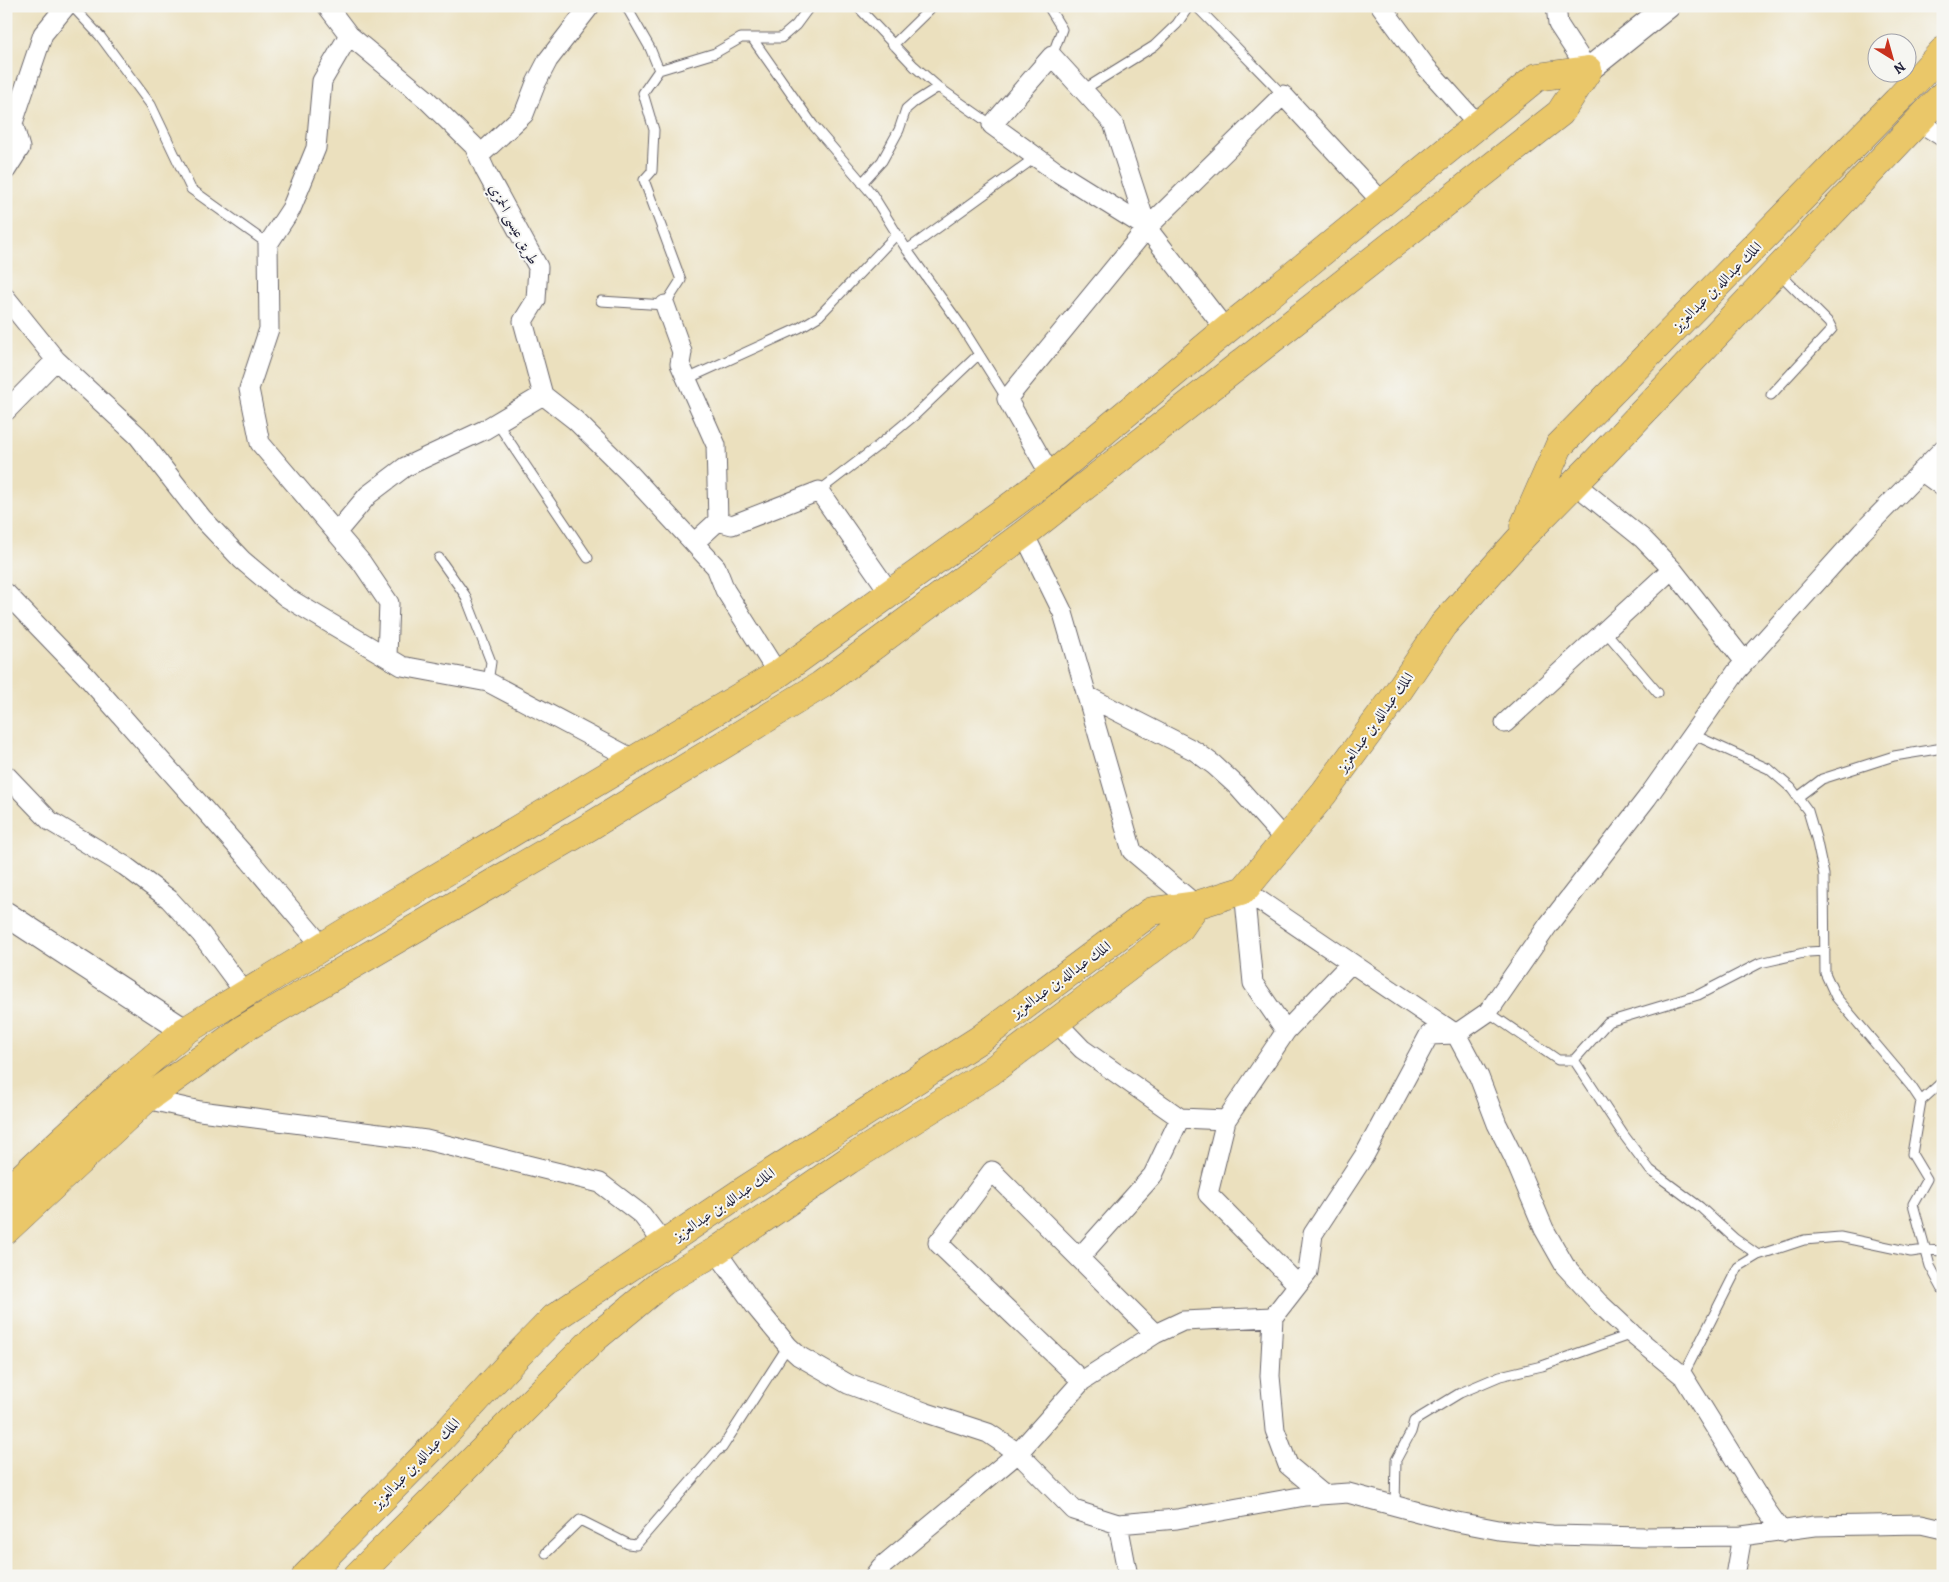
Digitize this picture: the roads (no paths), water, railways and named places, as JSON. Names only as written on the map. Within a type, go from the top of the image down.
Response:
[{"type":"main road","name":"الملك عبدالله بن عبدالعزيز","points":[[1519,540],[1559,446],[1898,101],[1943,51]]},
{"type":"main road","points":[[6,1192],[126,1080],[185,1031],[322,946],[778,674],[1051,476],[1382,202],[1537,78],[1588,70]]},
{"type":"main road","points":[[6,1230],[146,1099],[243,1029],[589,827],[821,685],[1024,534],[1560,113],[1588,70]]},
{"type":"main road","name":"الملك عبدالله بن عبدالعزيز","points":[[306,1576],[437,1443],[554,1318],[746,1189],[980,1039],[1152,912],[1196,905],[1244,890],[1324,794],[1391,702],[1443,625],[1519,540],[1575,484],[1777,272],[1943,95]]},
{"type":"main road","points":[[1004,511],[1024,534]]},
{"type":"main road","name":"الملك عبدالله بن عبدالعزيز","points":[[357,1576],[595,1338],[664,1281],[716,1251],[849,1160],[990,1072],[1180,928],[1196,905]]},
{"type":"main road","points":[[126,1080],[146,1099]]},
{"type":"street","points":[[6,170],[20,148],[13,123],[43,34],[66,6]]},
{"type":"street","name":"طريق عيسى الحمزي","points":[[326,6],[349,35],[426,99],[474,146],[538,267],[536,300],[523,321],[543,396]]},
{"type":"street","points":[[479,156],[524,114],[536,83],[548,60],[590,6]]},
{"type":"street","points":[[1381,6],[1426,67],[1478,125]]},
{"type":"street","points":[[1556,6],[1558,24],[1588,70],[1668,6]]},
{"type":"street","points":[[349,35],[322,81],[316,148],[291,209],[268,244],[269,329],[249,390],[260,443],[362,563],[389,603],[387,656]]},
{"type":"street","points":[[1147,228],[1113,123],[1052,56],[992,125],[1036,157],[1147,228],[1226,330]]},
{"type":"street","points":[[1051,476],[1007,399],[1147,228],[1283,96],[1382,202]]},
{"type":"street","points":[[1918,121],[1943,137]]},
{"type":"street","points":[[6,298],[56,360],[138,436],[202,518],[242,560],[286,597],[402,666],[488,682],[635,760]]},
{"type":"street","points":[[665,305],[682,352],[680,364],[716,445],[718,521],[695,542]]},
{"type":"street","points":[[6,411],[56,360]]},
{"type":"street","points":[[336,533],[368,495],[405,467],[497,422],[543,396],[575,420],[695,542],[716,567],[725,590],[778,674]]},
{"type":"street","points":[[1324,1495],[1288,1465],[1274,1430],[1270,1376],[1274,1317],[1308,1272],[1313,1234],[1364,1156],[1430,1035],[1456,1034],[1488,1012],[1549,924],[1647,798],[1745,662],[1862,532],[1943,449]]},
{"type":"street","points":[[1922,471],[1943,487]]},
{"type":"street","points":[[1575,484],[1642,538],[1672,569],[1745,662]]},
{"type":"street","points":[[718,521],[732,525],[819,491],[890,593]]},
{"type":"street","points":[[1024,534],[1063,613],[1132,851],[1196,905]]},
{"type":"street","points":[[1505,723],[1672,569]]},
{"type":"street","points":[[6,593],[87,677],[250,860],[322,946]]},
{"type":"street","points":[[1086,696],[1195,751],[1214,765],[1236,786],[1286,840]]},
{"type":"street","points":[[6,775],[50,821],[125,866],[169,899],[201,934],[245,993]]},
{"type":"street","points":[[1244,890],[1456,1034],[1479,1077],[1497,1124],[1514,1158],[1544,1229],[1565,1266],[1632,1334],[1683,1376],[1782,1532]]},
{"type":"street","points":[[1244,890],[1252,983],[1286,1031]]},
{"type":"street","points":[[8,919],[185,1031]]},
{"type":"street","points":[[1298,1285],[1208,1194],[1226,1120],[1286,1031],[1351,963]]},
{"type":"street","points":[[1056,1022],[1082,1049],[1180,1118],[1226,1120]]},
{"type":"street","points":[[146,1099],[200,1111],[426,1140],[600,1183],[642,1215],[664,1244]]},
{"type":"street","points":[[1079,1258],[1153,1175],[1180,1118]]},
{"type":"street","points":[[1082,1381],[938,1243],[992,1170],[1154,1334]]},
{"type":"street","points":[[716,1251],[754,1306],[799,1356],[848,1384],[988,1433],[1018,1453],[1074,1510],[1118,1524],[1177,1518],[1305,1496],[1348,1493],[1452,1521],[1499,1530],[1552,1535],[1644,1537],[1742,1536],[1815,1526],[1911,1524],[1921,1524],[1943,1529]]},
{"type":"street","points":[[874,1576],[880,1567],[1018,1453],[1082,1381],[1154,1334],[1183,1321],[1274,1317]]},
{"type":"street","points":[[1118,1524],[1128,1576]]},
{"type":"street","points":[[1735,1576],[1742,1536]]},
{"type":"lane","points":[[72,6],[100,36],[151,105],[191,189],[268,244]]},
{"type":"lane","points":[[626,6],[650,48],[659,70]]},
{"type":"lane","points":[[601,301],[665,305],[681,280],[644,180],[652,171],[654,130],[643,93],[659,70],[715,53],[741,38],[781,38],[796,25],[810,6]]},
{"type":"lane","points":[[856,6],[914,66],[992,125]]},
{"type":"lane","points":[[893,44],[933,6]]},
{"type":"lane","points":[[1048,6],[1062,29],[1052,56]]},
{"type":"lane","points":[[1083,90],[1154,46],[1177,24],[1188,6]]},
{"type":"lane","points":[[1196,6],[1283,96]]},
{"type":"lane","points":[[752,38],[813,125],[862,183],[960,324],[1007,399]]},
{"type":"lane","points":[[862,183],[882,162],[890,143],[899,130],[906,110],[938,86]]},
{"type":"lane","points":[[907,250],[1036,157]]},
{"type":"lane","points":[[687,379],[799,328],[819,316],[897,234]]},
{"type":"lane","points":[[1771,395],[1832,329],[1829,323],[1777,272]]},
{"type":"lane","points":[[819,491],[908,421],[979,354]]},
{"type":"lane","points":[[497,422],[588,558]]},
{"type":"lane","points":[[439,558],[465,595],[491,662],[488,682]]},
{"type":"lane","points":[[1605,631],[1658,693]]},
{"type":"lane","points":[[1692,734],[1769,769],[1791,788],[1808,811],[1824,875],[1826,973],[1836,997],[1911,1086],[1921,1101]]},
{"type":"lane","points":[[1798,797],[1822,779],[1894,756],[1943,748]]},
{"type":"lane","points":[[1488,1012],[1558,1060],[1574,1060],[1608,1022],[1698,995],[1760,963],[1808,952],[1825,951]]},
{"type":"lane","points":[[1574,1060],[1622,1134],[1650,1170],[1700,1207],[1735,1239],[1758,1255]]},
{"type":"lane","points":[[1943,1081],[1921,1101],[1912,1154],[1928,1180],[1913,1204],[1930,1266],[1943,1290]]},
{"type":"lane","points":[[1683,1376],[1738,1267],[1758,1255],[1804,1240],[1840,1237],[1911,1252],[1925,1250],[1943,1251]]},
{"type":"lane","points":[[1395,1506],[1396,1460],[1412,1432],[1414,1420],[1460,1393],[1500,1376],[1542,1366],[1632,1334]]},
{"type":"lane","points":[[546,1553],[580,1520],[628,1544],[636,1545],[717,1451],[722,1448],[788,1346]]}]
